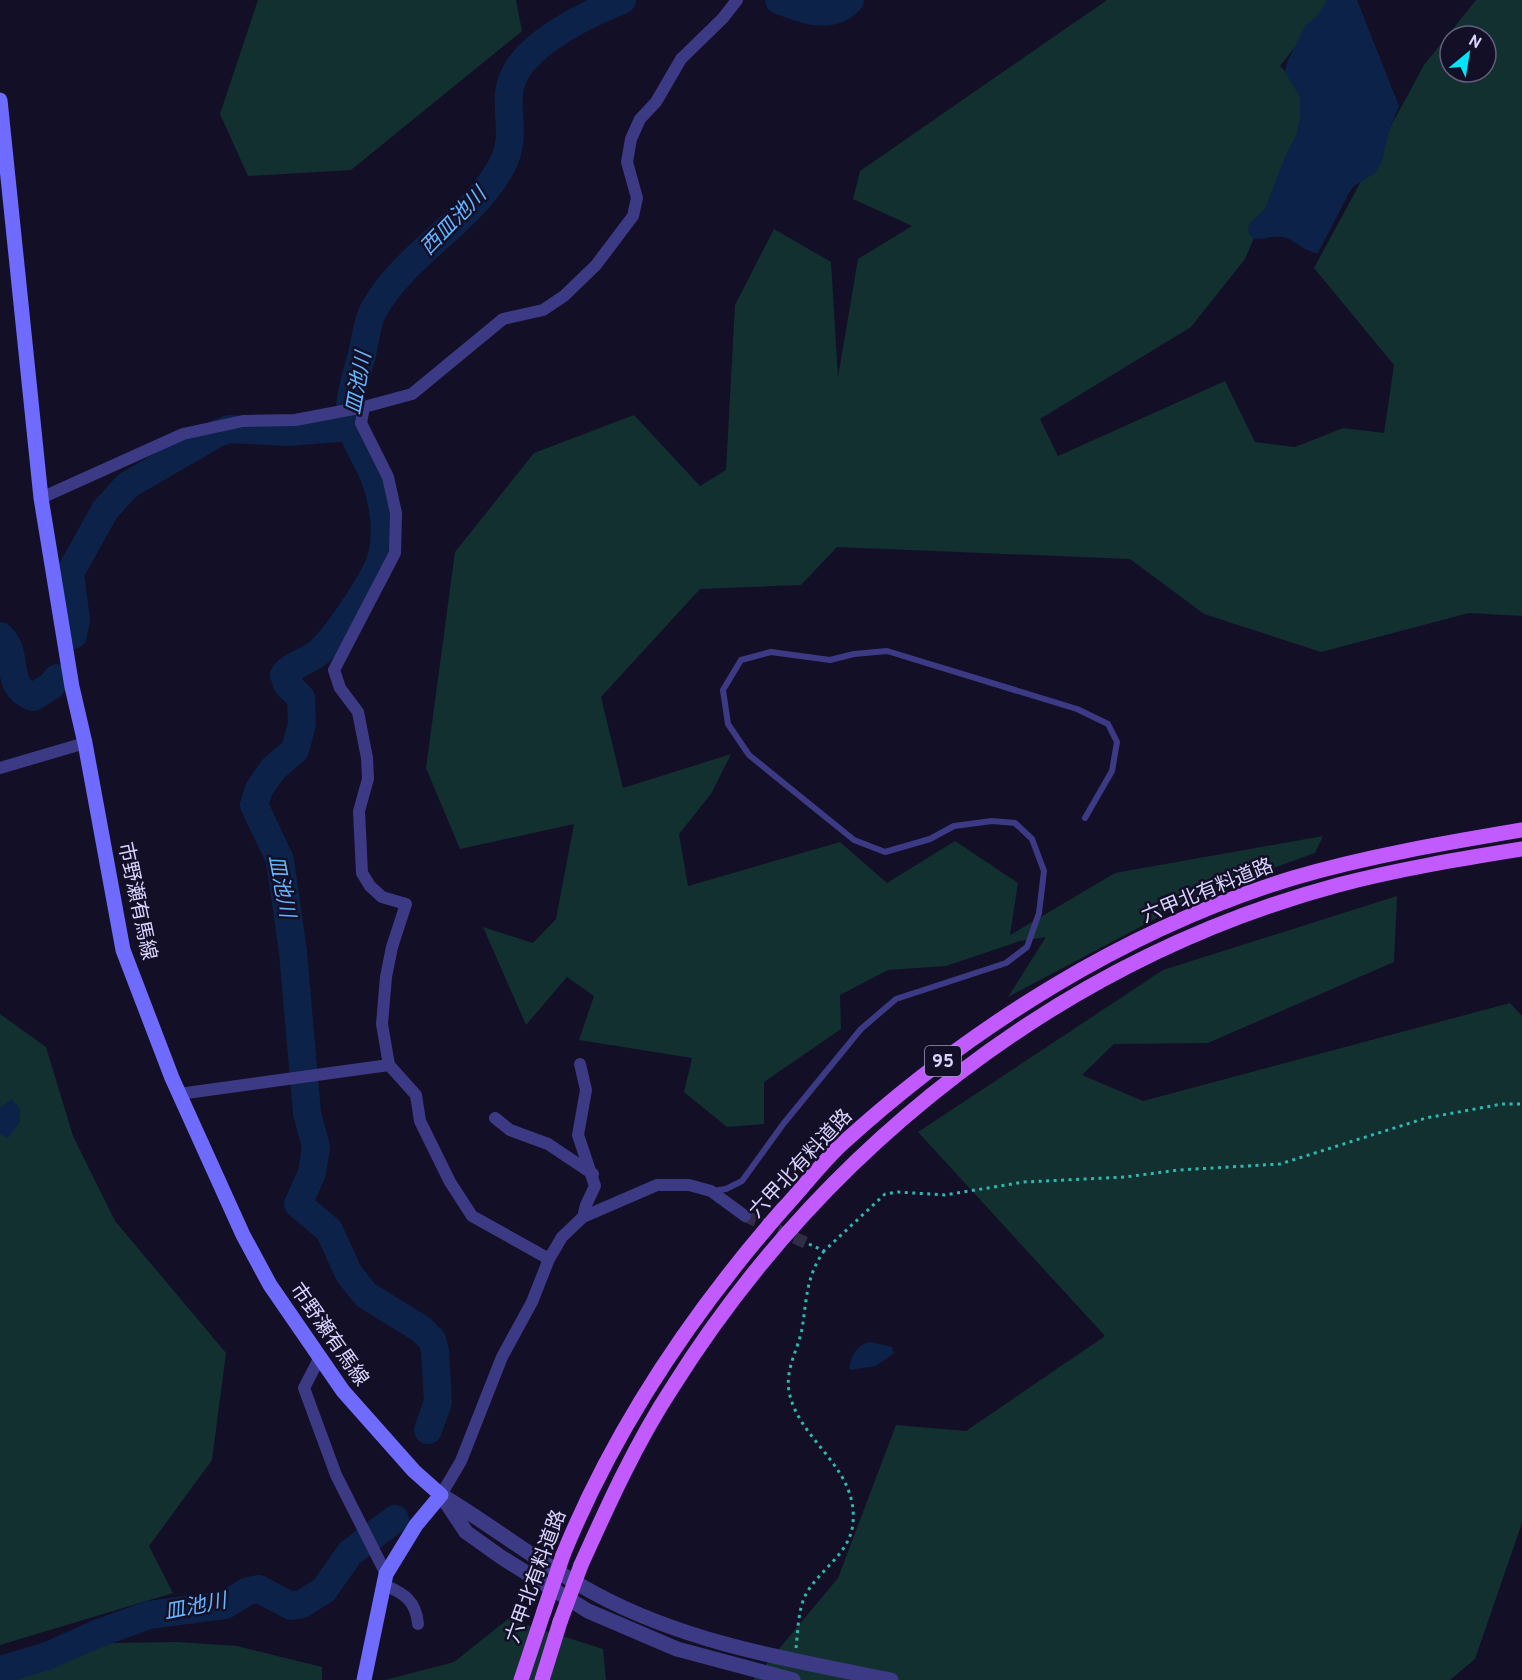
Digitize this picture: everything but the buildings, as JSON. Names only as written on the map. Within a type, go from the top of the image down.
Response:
[{"type":"main road","name":"市野瀬有馬線","points":[[0,100],[4,175],[41,498],[72,687],[85,742],[123,950],[179,1094],[243,1235],[270,1285],[343,1391],[414,1471],[441,1495]]},
{"type":"main road","name":"六甲北有料道路","points":[[521,1680],[563,1555],[584,1502],[663,1364],[703,1305],[840,1146],[913,1083],[975,1036],[1042,993],[1152,933],[1292,879],[1405,850],[1522,830]]},
{"type":"main road","name":"六甲北有料道路","points":[[542,1680],[581,1565],[604,1514],[671,1389],[749,1278],[822,1193],[904,1115],[992,1048],[1045,1013],[1117,973],[1189,938],[1276,904],[1338,885],[1402,870],[1522,849]]},
{"type":"main road","points":[[364,1680],[385,1580],[416,1525],[441,1495]]},
{"type":"street","points":[[41,498],[183,435],[243,421],[295,420],[361,408],[412,394],[503,319],[543,310],[564,296],[596,265],[633,216],[637,198],[627,162],[631,139],[640,119],[656,102],[681,60],[723,18],[737,0]]},
{"type":"street","points":[[361,408],[361,423],[390,486],[396,513],[395,553],[334,670],[340,687],[358,712],[367,758],[368,779],[359,812],[362,873],[370,886],[382,897],[406,904],[392,947],[386,977],[382,1024],[389,1065],[416,1095],[420,1121],[450,1182],[472,1216],[549,1259]]},
{"type":"street","points":[[0,768],[85,742]]},
{"type":"street","points":[[580,1064],[586,1090],[579,1135],[593,1173],[595,1186],[585,1205],[583,1217]]},
{"type":"street","points":[[179,1094],[389,1065]]},
{"type":"street","points":[[495,1118],[510,1130],[548,1144],[593,1173]]},
{"type":"street","points":[[441,1495],[461,1461],[502,1357],[532,1302],[549,1259],[562,1236],[583,1217],[657,1185],[689,1185],[711,1191],[745,1216]]},
{"type":"street","points":[[319,1359],[304,1388],[336,1475],[385,1580],[410,1598],[417,1610],[418,1624]]},
{"type":"street","points":[[441,1495],[551,1569],[629,1611],[720,1644],[891,1680]]},
{"type":"street","points":[[441,1495],[466,1532],[501,1557],[588,1611],[677,1649],[793,1680]]},
{"type":"lane","points":[[711,1191],[726,1189],[742,1181],[784,1123],[861,1029],[896,999],[1006,963],[1027,947],[1039,913],[1044,871],[1032,839],[1015,823],[992,821],[954,826],[930,839],[885,852],[854,840],[749,755],[728,724],[723,690],[741,660],[771,652],[830,660],[854,654],[887,651],[1077,709],[1108,723],[1117,742],[1112,771],[1085,818]]},
{"type":"path","points":[[794,1661],[806,1594],[846,1545],[853,1525],[851,1491],[795,1413],[788,1376],[801,1332],[812,1269],[824,1251],[885,1194],[898,1192],[945,1195],[1024,1182],[1125,1178],[1179,1170],[1280,1164],[1426,1118],[1502,1104],[1522,1104]]},
{"type":"path","points":[[809,1244],[824,1251]]},
{"type":"green space","points":[[258,0],[516,0],[522,31],[351,170],[248,176],[220,114]]},
{"type":"green space","points":[[1107,0],[1332,0],[1280,66],[1314,98],[1245,259],[1191,327],[1040,419],[1058,456],[1225,381],[1255,442],[1295,447],[1343,428],[1384,433],[1394,365],[1314,268],[1424,65],[1438,48],[1438,84],[1498,84],[1498,24],[1457,24],[1476,0],[1522,0],[1522,616],[1469,613],[1321,652],[1204,614],[1130,559],[837,547],[801,585],[700,589],[601,697],[623,788],[731,754],[711,794],[679,834],[688,886],[840,842],[887,883],[955,841],[1018,883],[1010,935],[1115,873],[1323,836],[1315,853],[1204,893],[1008,997],[1046,937],[1020,941],[946,966],[888,970],[840,995],[841,1029],[764,1082],[764,1124],[727,1127],[684,1092],[692,1058],[579,1040],[594,996],[567,977],[526,1025],[483,927],[533,943],[556,919],[574,824],[460,849],[426,768],[455,552],[534,453],[634,415],[700,486],[726,470],[735,305],[774,229],[831,262],[838,377],[858,259],[912,226],[853,199],[860,171]]},
{"type":"green space","points":[[1397,896],[1394,962],[1208,1043],[1114,1044],[1082,1075],[1143,1101],[1510,1003],[1522,1016],[1522,1523],[1475,1659],[1450,1680],[753,1680],[838,1578],[896,1425],[966,1431],[1105,1336],[918,1132],[1163,970]]},
{"type":"green space","points":[[0,1014],[46,1047],[73,1136],[115,1221],[226,1353],[212,1460],[149,1546],[173,1593],[0,1645]]},
{"type":"green space","points":[[508,1619],[603,1649],[606,1680],[385,1680],[454,1662]]},
{"type":"green space","points":[[178,1642],[237,1646],[322,1667],[322,1680],[0,1680],[0,1675],[47,1666],[109,1643]]},
{"type":"water","points":[[1327,0],[1357,0],[1399,106],[1389,131],[1382,161],[1375,173],[1354,186],[1349,193],[1318,253],[1282,237],[1252,238],[1248,231],[1249,224],[1265,209],[1287,152],[1296,136],[1300,117],[1300,97],[1285,72],[1287,62],[1306,25],[1318,15]]},
{"type":"water","points":[[12,1099],[20,1109],[20,1122],[8,1138],[0,1134],[0,1108]]},
{"type":"water","points":[[870,1342],[892,1347],[894,1353],[876,1366],[850,1370],[855,1352]]},
{"type":"waterway","name":"皿池川","points":[[428,1430],[438,1402],[435,1351],[432,1340],[421,1329],[366,1295],[349,1274],[329,1230],[298,1204],[312,1173],[316,1147],[307,1113],[293,952],[280,860],[254,805],[259,789],[273,769],[295,750],[302,724],[301,698],[287,684],[284,675],[325,646],[364,592],[382,556],[385,534],[381,499],[370,467],[356,439],[350,417],[353,388],[373,311],[401,273],[471,207],[500,169],[510,138],[511,84],[517,70],[529,55],[561,30],[622,0]]},
{"type":"waterway","name":"西皿池川","points":[[779,0],[797,7],[825,12],[834,10],[850,0]]},
{"type":"waterway","name":"西皿池川","points":[[73,635],[76,620],[70,573],[105,510],[128,485],[216,434],[229,429],[287,432],[351,427]]},
{"type":"waterway","name":"西皿池川","points":[[0,636],[10,652],[14,678],[24,692],[33,697],[51,686],[57,678]]},
{"type":"waterway","name":"皿池川","points":[[0,1670],[47,1656],[99,1633],[149,1615],[225,1605],[248,1591],[259,1589],[291,1606],[302,1604],[324,1590],[350,1553],[395,1519]]},
{"type":"tunnel","points":[[745,1216],[809,1244]]}]
